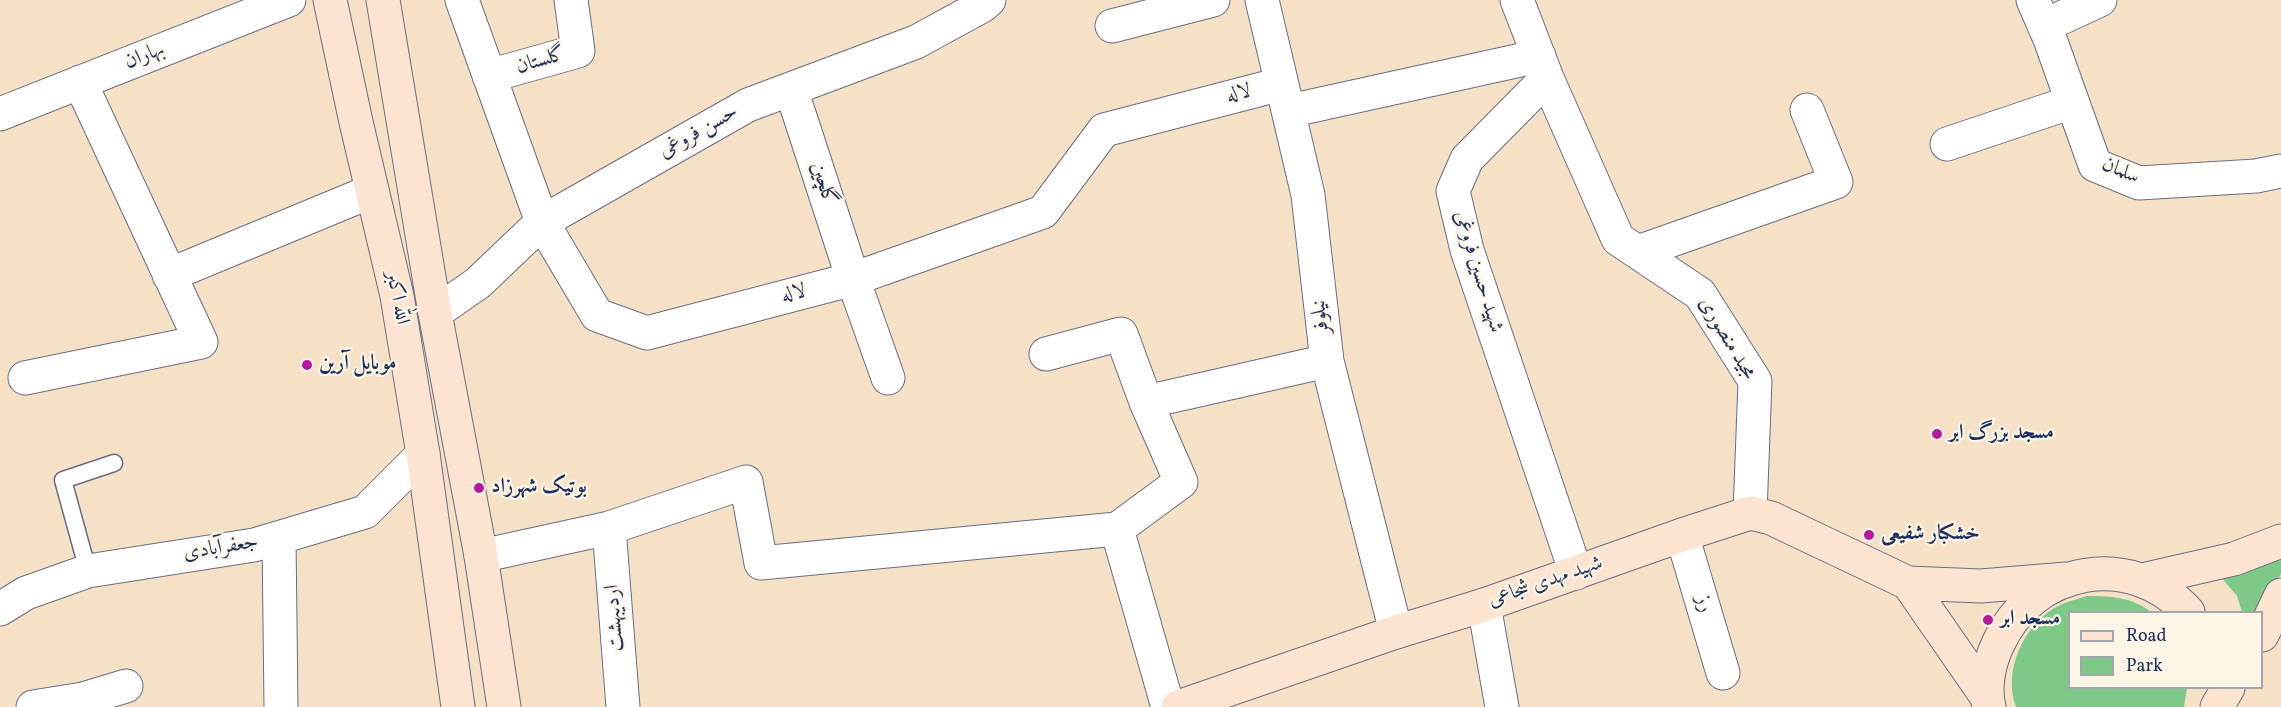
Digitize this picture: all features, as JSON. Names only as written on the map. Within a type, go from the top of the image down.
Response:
[{"type":"main road","name":"الله اکبر","points":[[330,0],[397,296],[423,454],[458,707]]},
{"type":"main road","name":"الله اکبر","points":[[382,0],[435,314],[481,556],[504,707]]},
{"type":"main road","points":[[350,94],[397,91]]},
{"type":"main road","points":[[1750,513],[1770,518],[1908,584],[1981,586],[2066,579],[2104,573],[2142,580],[2176,599],[2187,611]]},
{"type":"main road","name":"شهید مهدی شجاعی","points":[[1178,707],[1750,513]]},
{"type":"main road","points":[[2142,580],[2234,559],[2281,540]]},
{"type":"main road","points":[[1988,702],[1991,660],[2007,625],[2032,597],[2066,579]]},
{"type":"main road","points":[[1908,584],[1988,702]]},
{"type":"main road","points":[[2263,633],[2281,596]]},
{"type":"street","name":"بهاران","points":[[0,114],[289,0]]},
{"type":"street","name":"لاله","points":[[462,0],[542,222],[597,315],[646,333],[853,279],[1043,212],[1104,130],[1285,97],[1543,67]]},
{"type":"street","name":"گلستان","points":[[489,76],[578,51],[572,0]]},
{"type":"street","name":"حسن فروغی","points":[[435,314],[478,283],[542,222],[748,105],[916,42],[989,0]]},
{"type":"street","points":[[1112,26],[1213,0]]},
{"type":"street","name":"نیلوفر","points":[[1262,0],[1308,195],[1328,361],[1396,632]]},
{"type":"street","points":[[1517,0],[1543,67]]},
{"type":"street","points":[[2039,13],[2100,0]]},
{"type":"street","name":"سلمان","points":[[2039,13],[2095,165],[2139,183],[2256,176],[2281,171]]},
{"type":"street","name":"مجید منصوری","points":[[1543,67],[1618,239],[1700,294],[1755,381],[1750,513]]},
{"type":"street","name":"شهید حسین فروغی","points":[[1543,67],[1467,159],[1453,191],[1467,250],[1576,573]]},
{"type":"street","points":[[25,378],[201,342],[80,82]]},
{"type":"street","name":"گلچین","points":[[790,89],[888,378]]},
{"type":"street","points":[[1947,144],[2072,102]]},
{"type":"street","points":[[1638,252],[1836,182],[1807,110]]},
{"type":"street","points":[[169,275],[372,191]]},
{"type":"street","points":[[481,556],[609,528],[746,482],[761,563],[1117,529],[1180,482],[1146,402],[1121,334],[1046,354]]},
{"type":"street","points":[[1146,402],[1328,361]]},
{"type":"street","name":"جعفرآبادی","points":[[0,609],[26,593],[88,571],[254,545],[366,512],[423,454]]},
{"type":"street","name":"اردیبهشت","points":[[609,528],[623,707]]},
{"type":"street","points":[[1117,529],[1168,707]]},
{"type":"street","name":"رز","points":[[1682,535],[1723,673]]},
{"type":"street","points":[[279,538],[281,707]]},
{"type":"street","points":[[1484,605],[1502,707]]},
{"type":"street","points":[[33,707],[84,703],[126,686]]},
{"type":"lane","points":[[88,571],[63,480],[114,463]]},
{"type":"green space","points":[[2281,552],[2281,574],[2261,611],[2242,611],[2237,596],[2221,577]]},
{"type":"green space","points":[[2087,596],[2112,597],[2128,600],[2150,611],[2068,611],[2068,689],[2187,689],[2184,707],[2016,707],[2012,693],[2012,678],[2020,648],[2036,623],[2047,613],[2063,604]]},
{"type":"place","name":"موبایل آرین","points":[[307,365]]},
{"type":"place","name":"مسجد بزرگ ابر","points":[[1937,434]]},
{"type":"place","name":"بوتیک شهرزاد","points":[[479,488]]},
{"type":"place","name":"خشکبار شفیعی","points":[[1869,535]]},
{"type":"place","name":"مسجد ابر","points":[[1988,620]]}]
